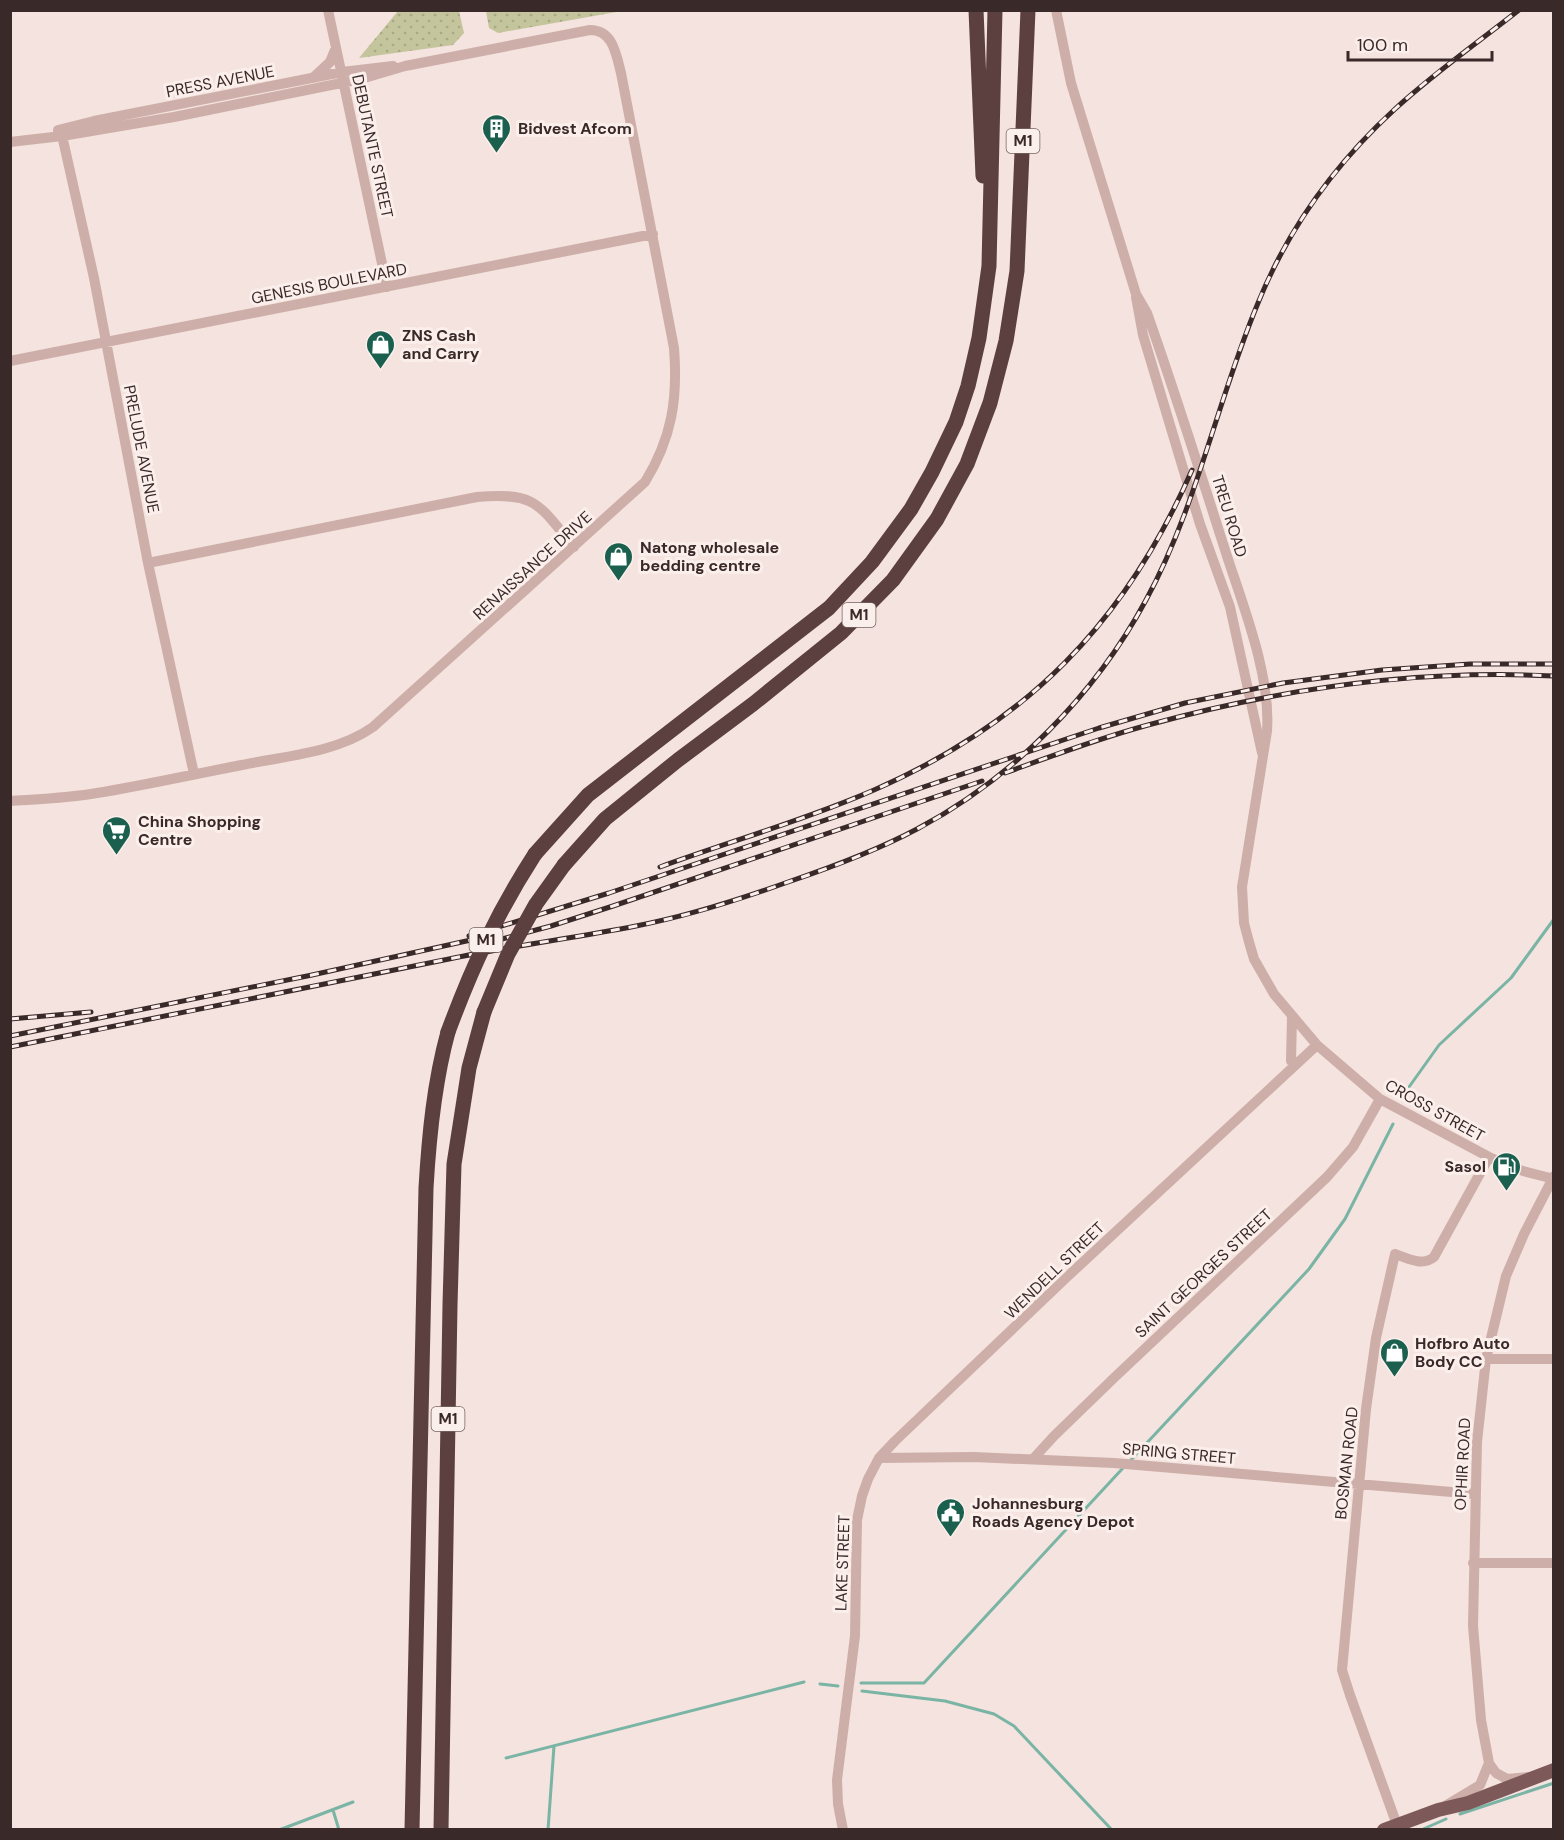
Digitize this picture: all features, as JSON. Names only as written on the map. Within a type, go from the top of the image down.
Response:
[{"type":"highway","points":[[976,10],[985,243],[989,266]]},
{"type":"highway","name":"M1","points":[[412,1830],[426,1188],[432,1112],[448,1032],[471,971],[492,928],[512,889],[535,854],[588,795],[829,609],[872,562],[911,509],[932,472],[956,422],[968,386],[979,338],[989,266],[995,10]]},
{"type":"highway","name":"M1","points":[[441,1830],[454,1175],[456,1145],[467,1078],[483,1012],[508,954],[536,904],[564,865],[605,819],[841,633],[893,580],[937,519],[967,464],[990,403],[1006,341],[1017,271],[1028,10]]},
{"type":"main road","points":[[1384,1830],[1438,1810],[1468,1803],[1554,1770]]},
{"type":"street","name":"DEBUTANTE STREET","points":[[328,10],[387,287]]},
{"type":"street","name":"TREU ROAD","points":[[1056,10],[1071,83],[1136,294],[1143,335],[1200,524],[1230,607],[1262,754]]},
{"type":"street","name":"PRESS AVENUE","points":[[137,118],[314,78],[377,75],[405,66],[590,30],[601,31],[608,37]]},
{"type":"street","name":"RENAISSANCE DRIVE","points":[[10,801],[96,793],[336,745],[359,737],[373,727],[645,482],[659,459],[668,435],[676,378],[674,348],[621,72],[616,51],[608,37]]},
{"type":"street","points":[[314,78],[330,62],[335,50],[348,65],[356,69]]},
{"type":"street","name":"PRESS AVENUE","points":[[10,142],[343,77],[356,69],[405,66]]},
{"type":"street","name":"PRELUDE AVENUE","points":[[61,133],[106,342],[148,562],[194,774]]},
{"type":"street","name":"GENESIS BOULEVARD","points":[[10,361],[653,234]]},
{"type":"street","name":"TREU ROAD","points":[[1136,294],[1147,313],[1190,439],[1249,625],[1259,661],[1267,706],[1267,731],[1242,887],[1245,923],[1254,959],[1262,975],[1274,994],[1314,1042]]},
{"type":"street","points":[[148,562],[477,497],[505,495],[523,498],[541,507],[574,547]]},
{"type":"street","points":[[1291,1061],[1292,1017]]},
{"type":"street","name":"WENDELL STREET","points":[[1251,1104],[1291,1061],[1314,1042]]},
{"type":"street","name":"WENDELL STREET","points":[[879,1458],[930,1406],[1314,1042]]},
{"type":"street","name":"CROSS STREET","points":[[1314,1042],[1384,1102],[1489,1157],[1523,1171],[1553,1178]]},
{"type":"street","name":"SAINT GEORGES STREET","points":[[1033,1459],[1108,1384],[1334,1169],[1353,1147],[1384,1102]]},
{"type":"street","name":"BOSMAN ROAD","points":[[1397,1825],[1342,1670],[1358,1484],[1376,1338],[1395,1254],[1426,1263],[1434,1257],[1489,1157]]},
{"type":"street","name":"OPHIR ROAD","points":[[1489,1763],[1481,1720],[1475,1664],[1473,1563],[1478,1431],[1486,1359],[1513,1257],[1553,1178]]},
{"type":"street","points":[[1486,1359],[1554,1359]]},
{"type":"street","name":"SPRING STREET","points":[[879,1458],[1033,1459],[1114,1463],[1475,1494]]},
{"type":"street","name":"LAKE STREET","points":[[843,1830],[837,1793],[855,1617],[857,1520],[862,1496],[879,1458]]},
{"type":"street","points":[[1473,1563],[1554,1563]]},
{"type":"street","points":[[1489,1763],[1503,1778],[1538,1777]]},
{"type":"street","points":[[1438,1810],[1480,1785],[1489,1763]]},
{"type":"green space","points":[[486,10],[622,11],[498,33],[489,28]]},
{"type":"green space","points":[[398,11],[459,11],[464,33],[453,45],[359,58]]},
{"type":"waterway","points":[[1404,1094],[1439,1045],[1511,978],[1554,919]]},
{"type":"waterway","points":[[1130,1461],[1309,1269],[1345,1219],[1393,1124]]},
{"type":"waterway","points":[[861,1683],[924,1683],[1123,1468]]},
{"type":"waterway","points":[[506,1758],[804,1682]]},
{"type":"waterway","points":[[820,1684],[838,1686]]},
{"type":"waterway","points":[[862,1691],[945,1701],[994,1714],[1014,1726],[1112,1830]]},
{"type":"waterway","points":[[548,1830],[554,1746]]},
{"type":"waterway","points":[[1460,1814],[1554,1783]]},
{"type":"waterway","points":[[279,1830],[353,1802]]},
{"type":"waterway","points":[[333,1810],[339,1830]]},
{"type":"waterway","points":[[1421,1830],[1446,1819]]},
{"type":"railway","points":[[10,1047],[472,954],[675,917],[750,895],[854,858],[901,837],[952,809],[1018,760],[1076,701],[1102,669],[1146,600],[1164,564],[1193,491],[1230,378],[1258,303],[1284,249],[1316,198],[1353,152],[1395,109],[1519,10]]},
{"type":"railway","points":[[660,867],[795,821],[874,790],[929,763],[979,733],[1024,700],[1065,662],[1102,621],[1136,575],[1165,525],[1192,470]]},
{"type":"railway","points":[[469,936],[609,893],[1099,728],[1185,703],[1283,683],[1382,670],[1470,664],[1554,664]]},
{"type":"railway","points":[[1005,773],[1094,741],[1197,712],[1247,701],[1349,684],[1400,679],[1451,676],[1554,676]]},
{"type":"railway","points":[[472,947],[551,926],[613,906],[982,781]]},
{"type":"railway","points":[[10,1036],[312,975],[480,938]]},
{"type":"railway","points":[[10,1019],[91,1012]]},
{"type":"place","name":"Bidvest Afcom","points":[[497,154]]},
{"type":"place","name":"ZNS Cash and Carry","points":[[381,370]]},
{"type":"place","name":"Natong wholesale bedding centre","points":[[619,582]]},
{"type":"place","name":"China Shopping Centre","points":[[117,856]]},
{"type":"place","name":"Sasol","points":[[1507,1192]]},
{"type":"place","name":"Hofbro Auto Body CC","points":[[1394,1378]]},
{"type":"place","name":"Johannesburg Roads Agency Depot","points":[[951,1538]]}]
